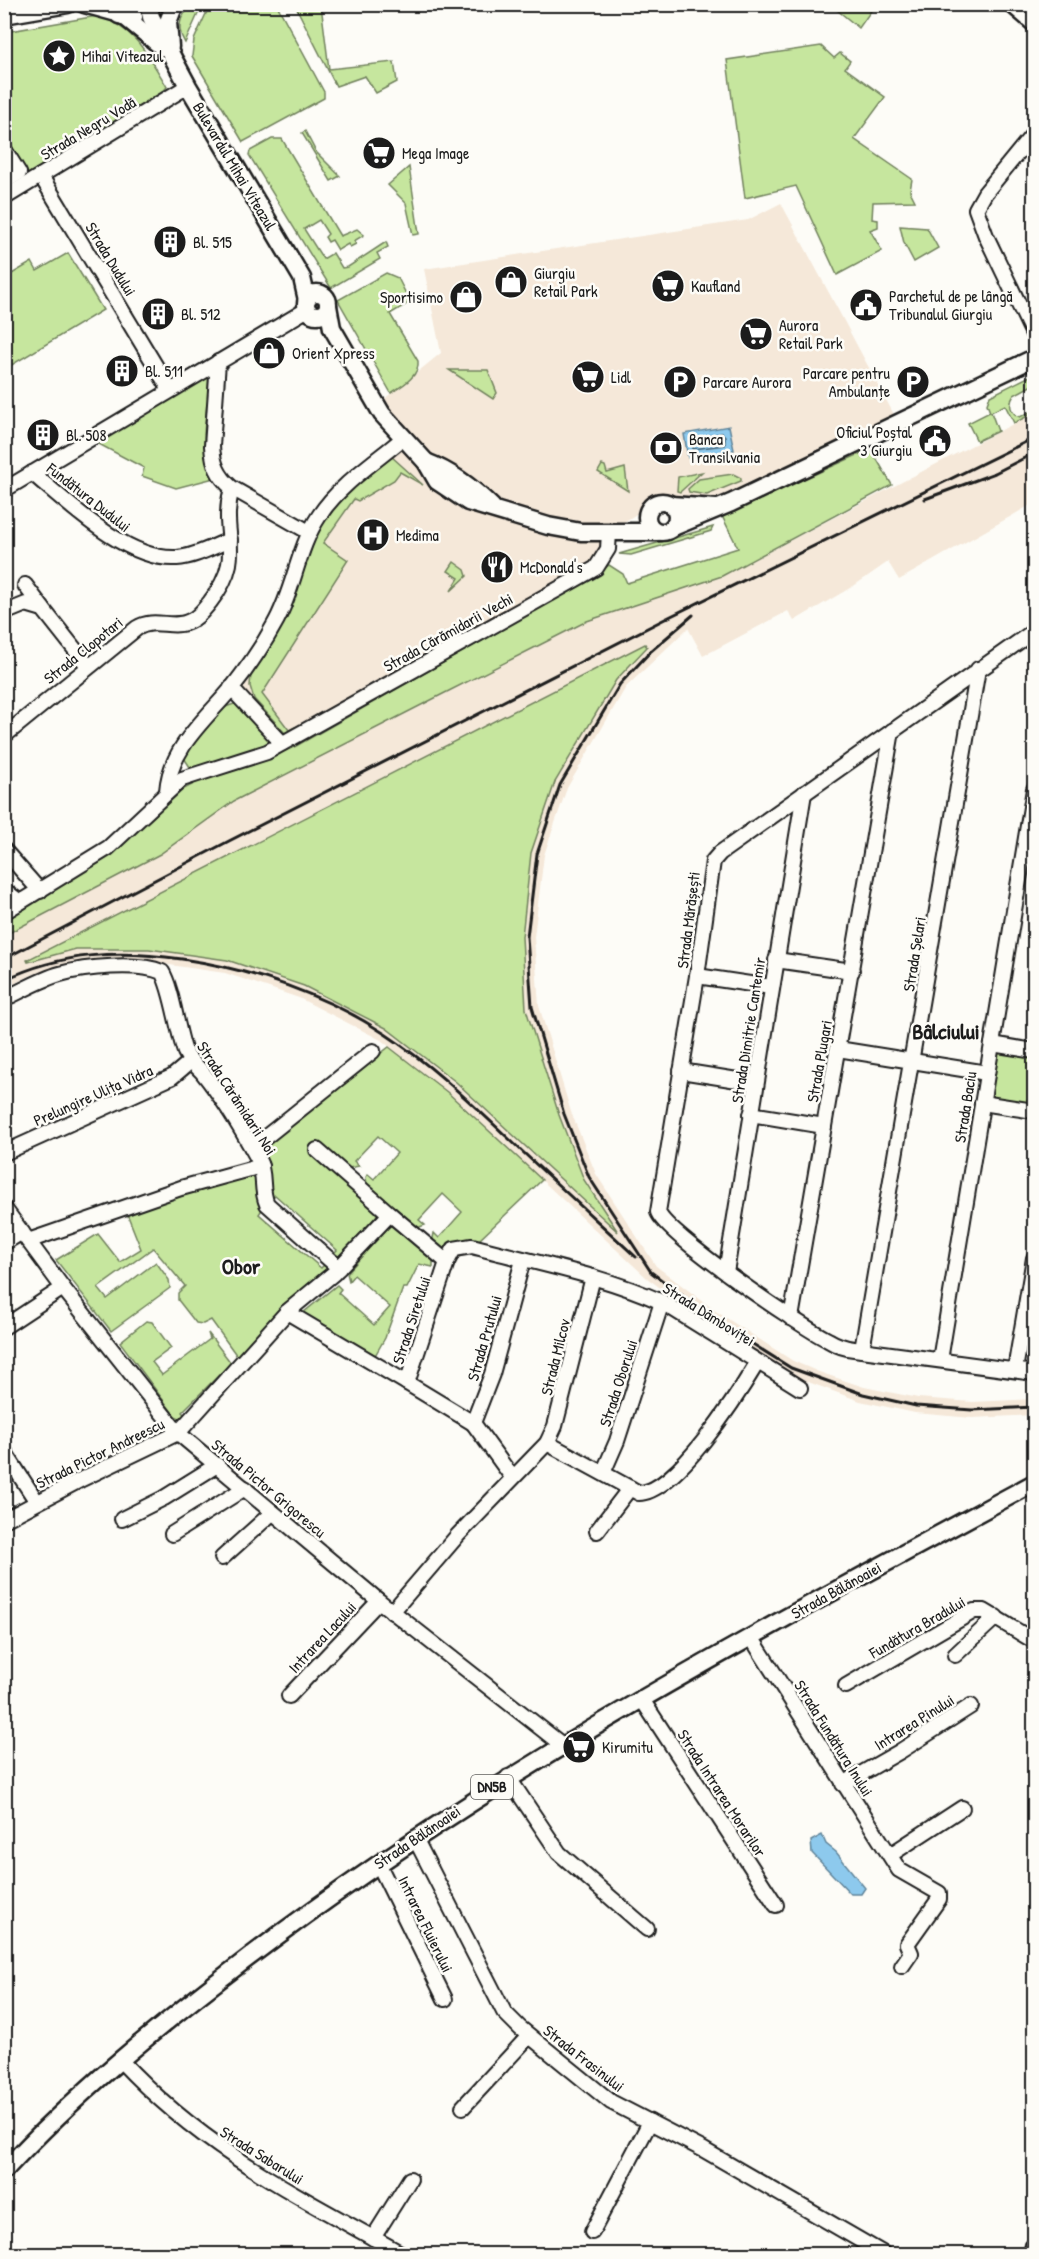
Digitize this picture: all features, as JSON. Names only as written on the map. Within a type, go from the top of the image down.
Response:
[{"type":"main road","points":[[4,15],[68,4]]},
{"type":"main road","points":[[84,4],[139,15],[149,6]]},
{"type":"main road","points":[[170,54],[168,22],[175,4]]},
{"type":"main road","points":[[1012,4],[1035,23]]},
{"type":"main road","name":"Bulevardul Mihai Viteazul","points":[[149,6],[170,54],[316,305]]},
{"type":"main road","name":"Bulevardul Mihai Viteazul","points":[[115,11],[170,54]]},
{"type":"main road","points":[[316,305],[382,414],[402,439],[426,462],[446,469],[476,490],[492,507],[548,526],[609,532],[665,530],[720,508],[1035,358]]},
{"type":"main road","points":[[609,532],[649,510],[656,503],[720,508]]},
{"type":"main road","points":[[665,530],[677,516],[671,505]]},
{"type":"main road","points":[[649,510],[648,523],[665,530]]},
{"type":"main road","name":"Strada Bălănoaiei","points":[[4,2171],[42,2132],[121,2061],[226,1975],[415,1838],[561,1744],[641,1698],[1035,1483]]},
{"type":"main road","points":[[1033,2254],[1035,2247]]},
{"type":"street","name":"Strada Negru Vodă","points":[[4,198],[188,86]]},
{"type":"street","points":[[1035,133],[985,193],[976,209],[986,236],[1031,320],[1035,336]]},
{"type":"street","points":[[4,149],[19,173],[4,182]]},
{"type":"street","name":"Strada Dudului","points":[[41,176],[170,390]]},
{"type":"street","points":[[4,490],[316,305]]},
{"type":"street","points":[[218,362],[212,458],[222,478],[232,488],[309,532]]},
{"type":"street","points":[[167,791],[169,772],[180,750],[231,688],[277,620],[309,532],[319,515],[334,497],[402,439]]},
{"type":"street","name":"Fundătura Dudului","points":[[32,473],[112,538],[141,552],[168,558],[183,557],[230,540]]},
{"type":"street","name":"Strada Clopotari","points":[[4,736],[141,625],[153,622],[178,625],[198,615],[227,577],[231,563],[228,507],[232,488]]},
{"type":"street","name":"Strada Cărămidarii Vechi","points":[[4,912],[116,842],[167,791],[193,774],[254,757],[282,743],[596,568],[608,549],[609,532]]},
{"type":"street","points":[[25,585],[88,666]]},
{"type":"street","points":[[4,613],[26,604],[43,609]]},
{"type":"street","name":"Strada Mărășești","points":[[726,1272],[668,1226],[658,1212],[697,976],[713,861],[720,853],[1035,631]]},
{"type":"street","name":"Strada Șelari","points":[[862,1350],[978,669]]},
{"type":"street","points":[[231,688],[282,743]]},
{"type":"street","name":"Strada Plugari","points":[[791,1318],[892,731]]},
{"type":"street","name":"Strada Baciu","points":[[939,1360],[1034,792]]},
{"type":"street","name":"Strada Dimitrie Cantemir","points":[[726,1272],[804,794]]},
{"type":"street","points":[[4,850],[40,891]]},
{"type":"street","points":[[4,890],[20,902]]},
{"type":"street","points":[[776,960],[852,971]]},
{"type":"street","name":"Strada Cărămidarii Noi","points":[[4,999],[59,974],[94,969],[155,969],[162,972],[166,979],[173,1014],[190,1061],[202,1073],[252,1149],[261,1166],[267,1204],[339,1268]]},
{"type":"street","points":[[697,976],[771,987]]},
{"type":"street","points":[[992,1044],[1035,1051]]},
{"type":"street","points":[[838,1049],[987,1073]]},
{"type":"street","points":[[252,1149],[374,1051]]},
{"type":"street","name":"Prelungire Ulița Vidra","points":[[4,1153],[172,1077],[190,1061]]},
{"type":"street","points":[[681,1071],[756,1083]]},
{"type":"street","points":[[982,1103],[1035,1111]]},
{"type":"street","points":[[751,1114],[824,1126]]},
{"type":"street","points":[[317,1150],[447,1262]]},
{"type":"street","points":[[4,1243],[261,1166]]},
{"type":"street","name":"Strada Pictor Grigorescu","points":[[4,1208],[63,1288],[178,1433],[392,1612],[561,1744]]},
{"type":"street","points":[[178,1433],[287,1312],[339,1268],[390,1214]]},
{"type":"street","name":"Strada Dâmboviței","points":[[447,1262],[454,1250],[466,1245],[592,1278],[662,1302],[757,1363],[718,1424],[681,1464],[650,1491],[639,1493],[630,1488]]},
{"type":"street","points":[[1016,1371],[1035,1258]]},
{"type":"street","name":"Strada Prutului","points":[[473,1423],[492,1374],[522,1260]]},
{"type":"street","name":"Strada Siretului","points":[[447,1262],[407,1383],[473,1423]]},
{"type":"street","points":[[726,1272],[791,1318],[831,1342],[862,1350],[1035,1373]]},
{"type":"street","name":"Strada Milcov","points":[[547,1443],[555,1426],[592,1278]]},
{"type":"street","points":[[4,1327],[63,1288]]},
{"type":"street","name":"Strada Oborului","points":[[603,1473],[617,1441],[662,1302]]},
{"type":"street","points":[[287,1312],[407,1383]]},
{"type":"street","points":[[757,1363],[801,1388]]},
{"type":"street","points":[[473,1423],[512,1478]]},
{"type":"street","name":"Strada Pictor Andreescu","points":[[4,1520],[178,1433]]},
{"type":"street","points":[[392,1612],[512,1478],[547,1443],[630,1488],[597,1531]]},
{"type":"street","points":[[4,1451],[37,1502]]},
{"type":"street","points":[[122,1519],[164,1498],[218,1465]]},
{"type":"street","points":[[172,1534],[245,1488]]},
{"type":"street","points":[[222,1558],[272,1513]]},
{"type":"street","name":"Intrarea Lacului","points":[[289,1696],[379,1601]]},
{"type":"street","name":"Fundătura Bradului","points":[[846,1686],[968,1614],[980,1611],[996,1617],[1035,1641]]},
{"type":"street","points":[[955,1655],[996,1617]]},
{"type":"street","name":"Strada Fundătura Inului","points":[[751,1637],[843,1784],[904,1875],[940,1895],[907,1944],[911,1953],[902,1966]]},
{"type":"street","name":"Strada Intrarea Morarilor","points":[[641,1698],[776,1905]]},
{"type":"street","name":"Intrarea Pinului","points":[[843,1784],[900,1752],[971,1706]]},
{"type":"street","points":[[508,1777],[559,1853],[647,1929]]},
{"type":"street","points":[[890,1855],[962,1808]]},
{"type":"street","name":"Strada Frasinului","points":[[415,1838],[504,2012],[528,2036],[611,2102],[794,2201],[884,2254]]},
{"type":"street","name":"Intrarea Fluierului","points":[[378,1863],[445,1999]]},
{"type":"street","points":[[463,2107],[528,2036]]},
{"type":"street","name":"Strada Sabarului","points":[[121,2061],[158,2101],[210,2142],[260,2175],[402,2254]]},
{"type":"street","points":[[592,2232],[650,2122]]},
{"type":"street","points":[[373,2238],[410,2179]]},
{"type":"shaded area","points":[[781,203],[899,424],[720,507],[656,501],[609,532],[606,555],[282,743],[231,688],[273,627],[319,515],[402,439],[378,404],[441,353],[424,269],[748,220]]},
{"type":"shaded area","points":[[1034,413],[1034,503],[899,580],[888,562],[855,585],[794,621],[788,611],[703,656],[688,628],[626,687],[567,788],[544,855],[534,937],[539,1006],[571,1112],[596,1174],[656,1266],[717,1312],[793,1361],[819,1372],[864,1387],[918,1398],[973,1402],[1034,1399],[1034,1415],[972,1418],[915,1413],[860,1401],[789,1375],[710,1325],[647,1278],[447,1092],[381,1040],[299,998],[225,973],[149,962],[78,963],[34,974],[5,988],[5,935],[160,854],[234,801],[587,621],[722,576]]},
{"type":"green space","points":[[202,5],[185,43],[180,30],[181,18],[189,10]]},
{"type":"green space","points":[[210,5],[277,5],[324,92],[324,98],[243,142],[192,56],[194,40]]},
{"type":"green space","points":[[295,5],[321,5],[329,69],[394,62],[397,82],[376,93],[365,76],[336,86]]},
{"type":"green space","points":[[831,5],[875,5],[859,28]]},
{"type":"green space","points":[[97,16],[121,27],[131,35],[147,53],[167,87],[156,99],[23,179],[5,149],[5,32]]},
{"type":"green space","points":[[821,46],[834,58],[840,53],[850,61],[845,68],[885,97],[854,139],[912,179],[910,191],[915,201],[873,202],[872,219],[878,220],[878,227],[870,230],[882,251],[837,275],[796,186],[745,198],[727,60]]},
{"type":"green space","points":[[305,131],[316,152],[340,176],[331,181],[302,133]]},
{"type":"green space","points":[[272,139],[282,139],[340,236],[357,229],[364,235],[354,241],[356,244],[350,247],[348,244],[338,250],[332,240],[328,242],[325,237],[328,234],[319,220],[304,229],[323,259],[333,253],[342,268],[348,267],[386,242],[388,247],[377,253],[380,259],[331,288],[249,155],[250,151]]},
{"type":"green space","points":[[409,167],[419,234],[413,235],[406,203],[388,185]]},
{"type":"green space","points":[[900,226],[927,228],[938,248],[914,262],[904,243]]},
{"type":"green space","points":[[68,253],[103,310],[5,369],[5,278],[32,262],[37,271]]},
{"type":"green space","points":[[386,273],[398,278],[410,302],[390,314],[418,361],[413,376],[391,393],[338,300]]},
{"type":"green space","points":[[449,370],[488,370],[497,393],[493,399]]},
{"type":"green space","points":[[1034,374],[1034,384],[1014,395],[1011,405],[1012,411],[1020,417],[1034,410],[1034,413],[1014,423],[1005,405],[991,412],[998,431],[977,441],[968,423],[990,412],[987,404],[990,396]]},
{"type":"green space","points":[[207,376],[211,381],[205,418],[204,443],[214,478],[176,488],[142,476],[144,468],[95,442]]},
{"type":"green space","points":[[872,451],[892,485],[722,576],[587,621],[439,696],[234,801],[160,854],[5,935],[5,920],[118,848],[184,789],[203,779],[262,761],[296,746],[596,576],[609,565],[623,574],[627,583],[738,548],[722,516],[864,452]]},
{"type":"green space","points":[[391,456],[423,485],[400,472],[394,480],[358,501],[354,499],[323,543],[348,560],[262,694],[289,730],[295,727],[297,731],[285,733],[254,699],[250,686],[251,673],[281,626],[315,539],[325,520],[339,501]]},
{"type":"green space","points":[[602,465],[605,466],[607,473],[625,468],[628,491],[598,472]]},
{"type":"green space","points":[[702,472],[680,492],[677,491],[678,477]]},
{"type":"green space","points":[[733,474],[741,478],[741,481],[707,495],[689,492],[688,489],[699,479]]},
{"type":"green space","points":[[713,527],[711,531],[631,555],[619,554]]},
{"type":"green space","points":[[454,562],[465,570],[467,576],[451,591],[459,578],[448,571]]},
{"type":"green space","points":[[645,644],[647,647],[616,680],[555,782],[531,853],[522,937],[526,1009],[559,1115],[584,1180],[618,1232],[456,1082],[386,1028],[304,986],[227,960],[149,949],[76,949],[28,962],[27,960]]},
{"type":"green space","points":[[234,704],[241,705],[270,739],[267,746],[197,769],[190,767],[184,758],[184,753],[220,709]]},
{"type":"green space","points":[[389,1047],[447,1092],[542,1180],[478,1241],[461,1241],[440,1250],[432,1243],[434,1233],[439,1238],[462,1212],[443,1194],[419,1220],[425,1225],[417,1228],[367,1185],[368,1174],[374,1179],[397,1153],[378,1136],[354,1161],[359,1166],[349,1168],[322,1145],[313,1154],[373,1207],[377,1215],[347,1252],[338,1258],[332,1255],[337,1250],[275,1195],[270,1200],[257,1149]]},
{"type":"green space","points":[[997,1052],[1034,1058],[1034,1106],[990,1098]]},
{"type":"green space","points":[[258,1170],[263,1208],[259,1214],[321,1268],[326,1263],[327,1268],[282,1306],[237,1356],[211,1320],[203,1324],[196,1323],[178,1300],[178,1293],[185,1286],[153,1248],[98,1288],[107,1299],[156,1262],[169,1280],[170,1288],[111,1331],[56,1260],[98,1234],[120,1262],[141,1249],[126,1211]]},
{"type":"green space","points":[[389,1226],[396,1227],[433,1259],[433,1267],[419,1264],[407,1288],[403,1288],[385,1338],[373,1359],[303,1313],[337,1285],[341,1289],[338,1293],[374,1325],[390,1307],[354,1275],[349,1281],[347,1273]]},
{"type":"green space","points":[[146,1321],[152,1322],[171,1348],[152,1362],[162,1375],[210,1339],[208,1333],[231,1363],[182,1412],[186,1416],[182,1419],[175,1416],[120,1342]]},
{"type":"water","points":[[729,426],[734,450],[688,458],[684,434]]},
{"type":"water","points":[[822,1835],[826,1844],[836,1852],[865,1888],[861,1894],[851,1894],[812,1853],[811,1841]]},
{"type":"railway","points":[[4,959],[229,841],[665,619],[1034,438]]},
{"type":"railway","points":[[925,499],[995,473],[1034,453]]},
{"type":"railway","points":[[693,615],[651,651],[620,684],[560,785],[537,854],[527,937],[532,1007],[564,1114],[589,1177],[651,1272],[713,1319],[791,1368],[863,1394],[916,1406],[972,1410],[1034,1407]]},
{"type":"railway","points":[[4,980],[26,971],[70,959],[114,954],[159,956],[235,969],[313,996],[338,1007],[385,1034],[433,1070],[636,1257]]},
{"type":"place","name":"Mihai Viteazul","points":[[59,56]]},
{"type":"place","name":"Mega Image","points":[[379,153]]},
{"type":"place","name":"Bl. 515","points":[[170,242]]},
{"type":"place","name":"Giurgiu Retail Park","points":[[511,282]]},
{"type":"place","name":"Kaufland","points":[[668,286]]},
{"type":"place","name":"Sportisimo","points":[[466,297]]},
{"type":"place","name":"Parchetul de pe lângă Tribunalul Giurgiu","points":[[866,305]]},
{"type":"place","name":"Bl. 512","points":[[158,314]]},
{"type":"place","name":"Aurora Retail Park","points":[[756,334]]},
{"type":"place","name":"Orient Xpress","points":[[269,353]]},
{"type":"place","name":"Bl. 511","points":[[122,371]]},
{"type":"place","name":"Lidl","points":[[588,377]]},
{"type":"place","name":"Parcare Aurora","points":[[680,382]]},
{"type":"place","name":"Parcare pentru Ambulanțe","points":[[913,382]]},
{"type":"place","name":"Bl. 508","points":[[43,435]]},
{"type":"place","name":"Oficiul Poștal 3 Giurgiu","points":[[935,441]]},
{"type":"place","name":"Banca Transilvania","points":[[666,448]]},
{"type":"place","name":"Medima","points":[[373,535]]},
{"type":"place","name":"McDonald's","points":[[497,567]]},
{"type":"place","name":"Kirumitu","points":[[579,1747]]},
{"type":"district","name":"Bâlciului","points":[[946,1031]]},
{"type":"district","name":"Obor","points":[[241,1266]]}]
